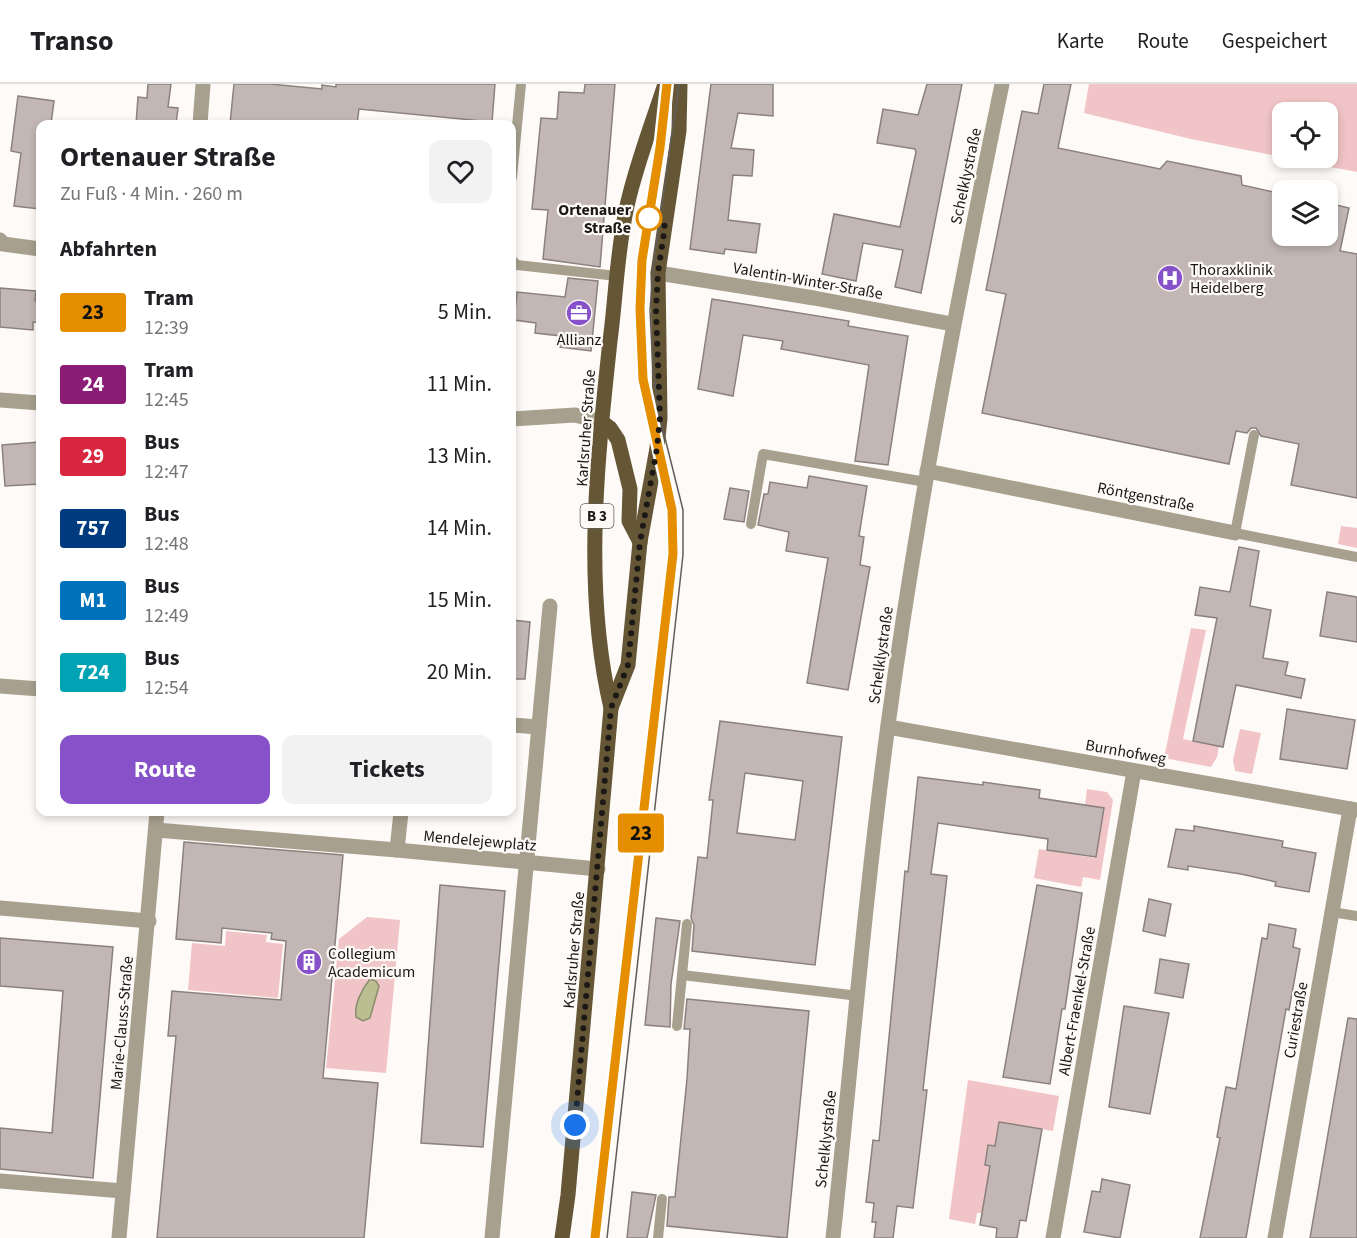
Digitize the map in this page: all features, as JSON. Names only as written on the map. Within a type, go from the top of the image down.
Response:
[{"type":"main road","name":"Karlsruher Straße","points":[[611,708],[600,661],[596,610],[595,543],[602,422],[627,204],[665,84]]},
{"type":"main road","name":"Karlsruher Straße","points":[[562,1238],[568,1195],[611,708],[628,665],[640,542],[660,418],[656,310],[658,273],[679,131],[680,84]]},
{"type":"main road","name":"B 3","points":[[602,422],[610,428],[618,440],[630,489],[629,521],[640,542]]},
{"type":"main road","name":"Karlsruher Straße","points":[[568,1195],[569,1238]]},
{"type":"street","points":[[200,120],[203,84]]},
{"type":"street","name":"Schelklystraße","points":[[833,1238],[888,727],[926,476],[952,324],[1002,84]]},
{"type":"street","points":[[0,240],[3,244],[36,248]]},
{"type":"street","name":"Valentin-Winter-Straße","points":[[658,273],[814,298],[952,324]]},
{"type":"street","points":[[0,400],[36,403]]},
{"type":"street","points":[[516,419],[575,415],[602,422]]},
{"type":"street","name":"Röntgenstraße","points":[[926,476],[1235,532]]},
{"type":"street","points":[[492,1238],[550,606]]},
{"type":"street","points":[[0,686],[36,689]]},
{"type":"street","points":[[516,725],[539,728]]},
{"type":"street","name":"Burnhofweg","points":[[888,727],[1354,809]]},
{"type":"street","name":"Albert-Fraenkel-Straße","points":[[1053,1238],[1134,771]]},
{"type":"street","name":"Curiestraße","points":[[1275,1238],[1332,912],[1354,809]]},
{"type":"street","name":"Marie-Clauss-Straße","points":[[119,1238],[157,816]]},
{"type":"street","name":"Mendelejewplatz","points":[[401,816],[397,850],[598,869]]},
{"type":"street","points":[[156,830],[397,850]]},
{"type":"street","points":[[0,908],[149,921]]},
{"type":"street","points":[[0,1180],[123,1191]]},
{"type":"lane","points":[[516,136],[521,84]]},
{"type":"lane","points":[[516,263],[617,276]]},
{"type":"lane","points":[[1235,532],[1254,435]]},
{"type":"lane","points":[[751,524],[763,454],[926,476]]},
{"type":"lane","name":"Röntgenstraße","points":[[1235,532],[1357,557]]},
{"type":"lane","points":[[1332,912],[1357,916]]},
{"type":"lane","points":[[677,1026],[687,924]]},
{"type":"lane","points":[[682,975],[858,996]]},
{"type":"lane","points":[[658,1238],[662,1199]]},
{"type":"shaded area","points":[[1089,84],[1357,84],[1357,172],[1336,168],[1338,168],[1338,102],[1272,102],[1272,155],[1191,139],[1084,113]]},
{"type":"shaded area","points":[[1341,526],[1357,528],[1357,548],[1338,544]]},
{"type":"shaded area","points":[[1191,628],[1206,630],[1183,739],[1219,746],[1217,757],[1211,767],[1164,758]]},
{"type":"shaded area","points":[[1240,729],[1261,733],[1252,774],[1235,771],[1233,760]]},
{"type":"shaded area","points":[[1087,789],[1107,792],[1113,800],[1100,880],[1083,877],[1081,887],[1034,878],[1039,849],[1095,858],[1104,809],[1085,805]]},
{"type":"shaded area","points":[[367,917],[400,920],[386,1073],[326,1068],[339,939]]},
{"type":"shaded area","points":[[226,931],[267,935],[266,942],[283,944],[278,998],[188,990],[192,943],[225,946]]},
{"type":"shaded area","points":[[370,979],[376,981],[379,986],[370,1018],[363,1021],[356,1017],[356,1007]]},
{"type":"shaded area","points":[[968,1080],[1059,1096],[1053,1131],[999,1122],[995,1146],[988,1145],[985,1164],[990,1166],[982,1213],[977,1213],[975,1224],[949,1219]]},
{"type":"building","points":[[148,84],[171,84],[168,107],[178,108],[176,120],[136,120],[138,97],[147,98]]},
{"type":"building","points":[[234,84],[270,84],[322,89],[322,85],[336,87],[336,84],[495,84],[492,120],[359,109],[358,120],[230,120]]},
{"type":"building","points":[[585,84],[615,84],[600,267],[543,259],[548,210],[532,209],[541,118],[557,119],[559,92],[584,93]]},
{"type":"building","points":[[711,84],[773,84],[773,116],[738,113],[731,148],[754,150],[752,176],[733,175],[728,220],[760,224],[756,253],[725,249],[724,254],[690,249]]},
{"type":"building","points":[[927,84],[962,84],[921,293],[895,287],[903,250],[863,243],[856,281],[822,274],[834,214],[900,227],[916,152],[915,149],[877,143],[883,109],[918,115]]},
{"type":"building","name":"Thoraxklinik Heidelberg","points":[[1044,84],[1071,84],[1058,148],[1160,169],[1167,161],[1241,176],[1242,185],[1272,192],[1272,246],[1338,246],[1338,205],[1349,208],[1340,251],[1357,254],[1357,498],[1291,485],[1299,444],[1261,436],[1256,428],[1251,428],[1247,433],[1236,431],[1229,464],[982,413],[1006,294],[986,290],[1022,111],[1038,114]]},
{"type":"building","points":[[18,96],[54,101],[52,120],[36,120],[36,209],[14,206],[21,153],[11,151]]},
{"type":"building","points":[[568,278],[598,281],[591,351],[560,347],[561,336],[535,333],[536,323],[516,320],[517,292],[565,297]]},
{"type":"building","points":[[0,288],[36,291],[36,322],[33,322],[33,330],[0,327]]},
{"type":"building","points":[[712,299],[849,321],[848,326],[908,336],[888,465],[855,461],[869,365],[781,349],[783,341],[743,335],[733,396],[698,389]]},
{"type":"building","points":[[36,442],[36,484],[5,486],[2,445]]},
{"type":"building","points":[[809,476],[867,486],[859,536],[864,537],[860,565],[870,567],[848,690],[807,683],[828,558],[786,551],[789,532],[758,525],[764,494],[768,494],[770,482],[807,488]]},
{"type":"building","points":[[730,488],[749,491],[744,522],[724,519]]},
{"type":"building","points":[[1239,547],[1259,551],[1250,606],[1271,610],[1263,658],[1288,662],[1285,675],[1305,679],[1301,698],[1236,685],[1223,747],[1193,741],[1217,618],[1195,615],[1200,587],[1230,592]]},
{"type":"building","points":[[1327,592],[1357,597],[1357,642],[1320,636]]},
{"type":"building","points":[[516,620],[530,622],[525,679],[516,679]]},
{"type":"building","points":[[1287,709],[1355,720],[1347,769],[1280,759]]},
{"type":"building","points":[[720,721],[842,737],[815,965],[692,951],[694,925],[691,918],[698,857],[707,858],[713,800],[709,800]],"holes":[[[745,773],[803,781],[795,840],[737,833]]]},
{"type":"building","points":[[918,777],[983,785],[983,782],[1040,790],[1039,798],[1104,808],[1096,857],[1047,850],[1048,839],[938,823],[931,874],[947,876],[923,1090],[927,1090],[913,1208],[897,1206],[893,1238],[874,1238],[876,1222],[872,1222],[874,1203],[866,1202],[873,1140],[879,1141],[905,871],[908,872]]},
{"type":"building","points":[[1194,826],[1283,841],[1282,847],[1316,853],[1309,892],[1275,886],[1276,882],[1241,874],[1188,866],[1188,870],[1168,867],[1176,829],[1194,831]]},
{"type":"building","points":[[184,842],[343,855],[323,1078],[378,1083],[364,1238],[157,1238],[176,1036],[168,1036],[172,991],[281,1000],[286,941],[271,939],[272,933],[222,928],[221,943],[176,939]]},
{"type":"building","points":[[440,885],[505,891],[483,1147],[421,1143]]},
{"type":"building","points":[[1037,885],[1082,893],[1065,1009],[1062,1009],[1050,1084],[1003,1077]]},
{"type":"building","points":[[1149,899],[1171,904],[1165,936],[1143,931]]},
{"type":"building","points":[[656,918],[680,921],[671,984],[670,1027],[645,1025]]},
{"type":"building","points":[[1269,924],[1296,929],[1293,947],[1300,949],[1289,1010],[1286,1009],[1246,1238],[1200,1238],[1220,1138],[1217,1137],[1226,1087],[1236,1089],[1262,938],[1267,939]]},
{"type":"building","points":[[0,938],[113,947],[93,1178],[0,1169],[0,1128],[52,1133],[63,991],[0,986]]},
{"type":"building","points":[[1160,959],[1189,964],[1183,998],[1155,993]]},
{"type":"building","points":[[687,999],[809,1011],[787,1238],[667,1226],[669,1197],[675,1197],[687,1079],[690,1029],[684,1029]]},
{"type":"building","points":[[1124,1006],[1169,1013],[1150,1114],[1109,1107]]},
{"type":"building","points":[[1348,1018],[1357,1019],[1357,1238],[1310,1238]]},
{"type":"building","points":[[999,1122],[1042,1129],[1026,1221],[1020,1220],[1017,1238],[996,1238],[997,1228],[980,1225],[990,1166],[985,1165],[988,1145],[995,1146]]},
{"type":"building","points":[[1102,1179],[1130,1185],[1120,1238],[1084,1232],[1092,1191],[1100,1192]]},
{"type":"building","points":[[632,1192],[656,1195],[647,1238],[627,1238]]},
{"type":"tram line","points":[[595,1238],[673,553],[672,510],[643,379],[640,309],[642,260],[667,84]]},
{"type":"tram line","name":"23","points":[[595,1238],[673,554],[672,510],[647,408],[643,379],[640,309],[642,260],[660,148],[667,84]]},
{"type":"tram line","points":[[607,1238],[683,555],[683,510],[660,418],[653,371],[650,310],[654,260],[679,84]]},
{"type":"place","name":"Ortenauer Straße","points":[[649,218]]},
{"type":"place","name":"Thoraxklinik Heidelberg","points":[[1170,278]]},
{"type":"place","name":"Allianz","points":[[579,313]]},
{"type":"place","name":"Collegium Academicum","points":[[309,962]]},
{"type":"route","points":[[575,1125],[611,708],[628,665],[640,542],[656,456],[660,418],[656,310],[658,273],[665,226],[649,218]]}]
